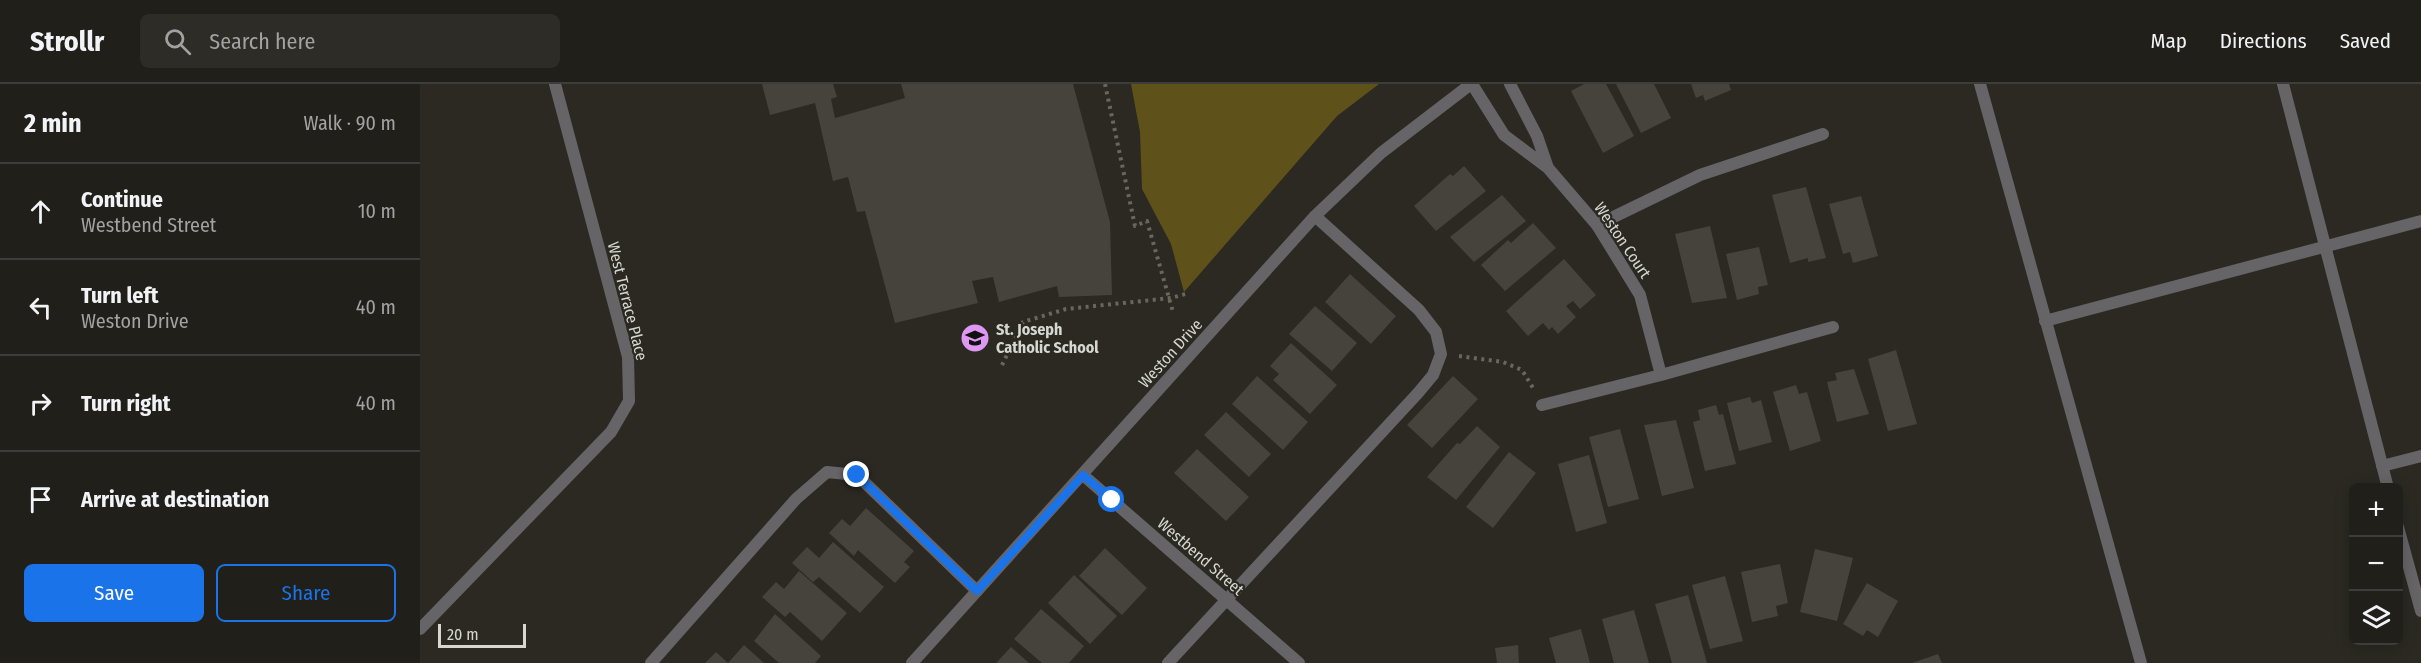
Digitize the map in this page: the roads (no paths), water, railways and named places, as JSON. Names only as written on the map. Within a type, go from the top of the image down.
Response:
[{"type":"street","name":"West Terrace Place","points":[[420,630],[611,432],[629,400],[628,357],[555,84]]},
{"type":"street","name":"Weston Court","points":[[1471,84],[1503,135],[1548,168],[1597,225],[1640,295],[1661,375]]},
{"type":"street","name":"Weston Drive","points":[[912,663],[1315,216],[1381,153],[1471,84]]},
{"type":"street","name":"Weston Court","points":[[1510,84],[1537,136],[1548,168]]},
{"type":"street","points":[[1980,84],[2141,663]]},
{"type":"street","points":[[2283,84],[2387,483]]},
{"type":"street","points":[[1597,225],[1700,175],[1823,134]]},
{"type":"street","points":[[1168,663],[1418,393],[1433,375],[1441,354],[1436,332],[1419,310],[1315,216]]},
{"type":"street","points":[[2045,321],[2324,249],[2421,221]]},
{"type":"street","points":[[1542,405],[1661,375],[1833,327]]},
{"type":"street","points":[[2382,466],[2421,456]]},
{"type":"street","points":[[651,663],[796,499],[827,472],[857,475],[977,591]]},
{"type":"street","name":"Westbend Street","points":[[1083,475],[1299,663]]},
{"type":"street","points":[[2401,537],[2421,611]]},
{"type":"place","name":"St. Joseph Catholic School","points":[[975,338]]}]
